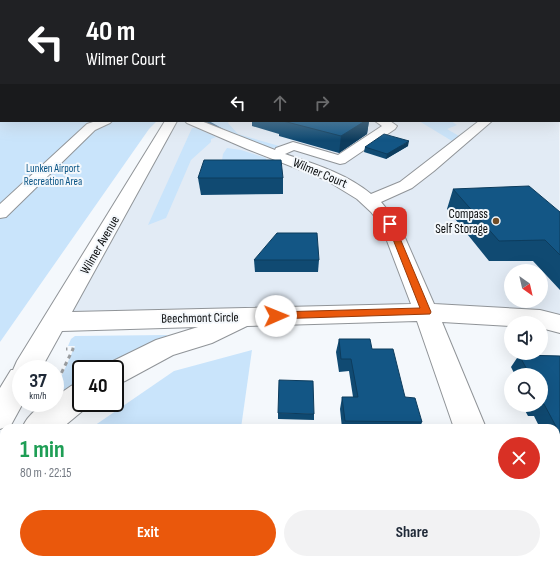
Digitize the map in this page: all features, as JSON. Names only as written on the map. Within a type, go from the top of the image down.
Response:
[{"type":"street","points":[[0,213],[91,127],[104,122]]},
{"type":"street","name":"Wilmer Avenue","points":[[32,360],[170,122]]},
{"type":"street","name":"Wilmer Court","points":[[193,122],[272,154],[343,174],[356,190],[370,201],[390,224],[426,312],[468,424]]},
{"type":"street","points":[[272,154],[293,146],[340,160],[390,126],[383,122]]},
{"type":"street","points":[[370,201],[406,185],[430,168],[485,122]]},
{"type":"street","points":[[374,153],[400,129]]},
{"type":"street","name":"Beechmont Circle","points":[[55,322],[426,312],[540,319],[560,324]]},
{"type":"street","points":[[124,368],[165,347],[203,336],[247,317]]},
{"type":"street","points":[[0,415],[12,394]]},
{"type":"street","points":[[43,424],[72,402]]},
{"type":"path","points":[[63,348],[72,349],[64,366]]},
{"type":"shaded area","points":[[170,122],[559,122],[560,324],[548,321],[548,316],[504,316],[504,319],[55,322]]},
{"type":"green space","name":"Lunken Airport Recreation Area","points":[[0,122],[156,122],[149,129],[0,342]]},
{"type":"green space","points":[[209,122],[228,122],[238,134],[286,148],[265,147],[225,131]]},
{"type":"green space","points":[[421,122],[452,122],[457,125],[447,129],[459,136],[452,141]]},
{"type":"green space","points":[[192,128],[196,128],[216,137],[211,139],[211,142],[191,160],[166,218],[148,225]]},
{"type":"green space","points":[[227,148],[241,150],[266,158],[266,161],[225,162],[222,160],[223,154]]},
{"type":"green space","points":[[166,335],[169,337],[124,361],[72,360],[72,394],[64,399],[64,371],[75,346],[68,346],[71,339],[75,336]]},
{"type":"green space","points":[[252,350],[242,424],[97,424],[114,412],[124,412],[124,405],[174,371]]},
{"type":"building","points":[[287,122],[363,122],[341,136]]},
{"type":"building","points":[[384,134],[409,141],[387,154],[365,147]]},
{"type":"building","points":[[204,160],[281,160],[283,178],[198,178]]},
{"type":"building","points":[[529,186],[560,212],[560,255],[545,240],[499,241],[453,189]]},
{"type":"building","points":[[277,233],[317,233],[319,260],[254,260]]},
{"type":"building","points":[[339,339],[370,339],[372,349],[393,349],[405,397],[415,398],[422,422],[345,421],[342,397],[358,397],[351,359],[341,359]]},
{"type":"building","points":[[548,356],[560,356],[560,424],[555,424],[548,412],[548,368],[526,368],[522,360],[548,360]]},
{"type":"building","points":[[279,380],[313,381],[314,414],[278,413]]},
{"type":"waterway","points":[[208,122],[223,130]]},
{"type":"place","name":"Compass Self Storage","points":[[496,221]]},
{"type":"route","points":[[276,316],[426,312],[390,224]]}]
